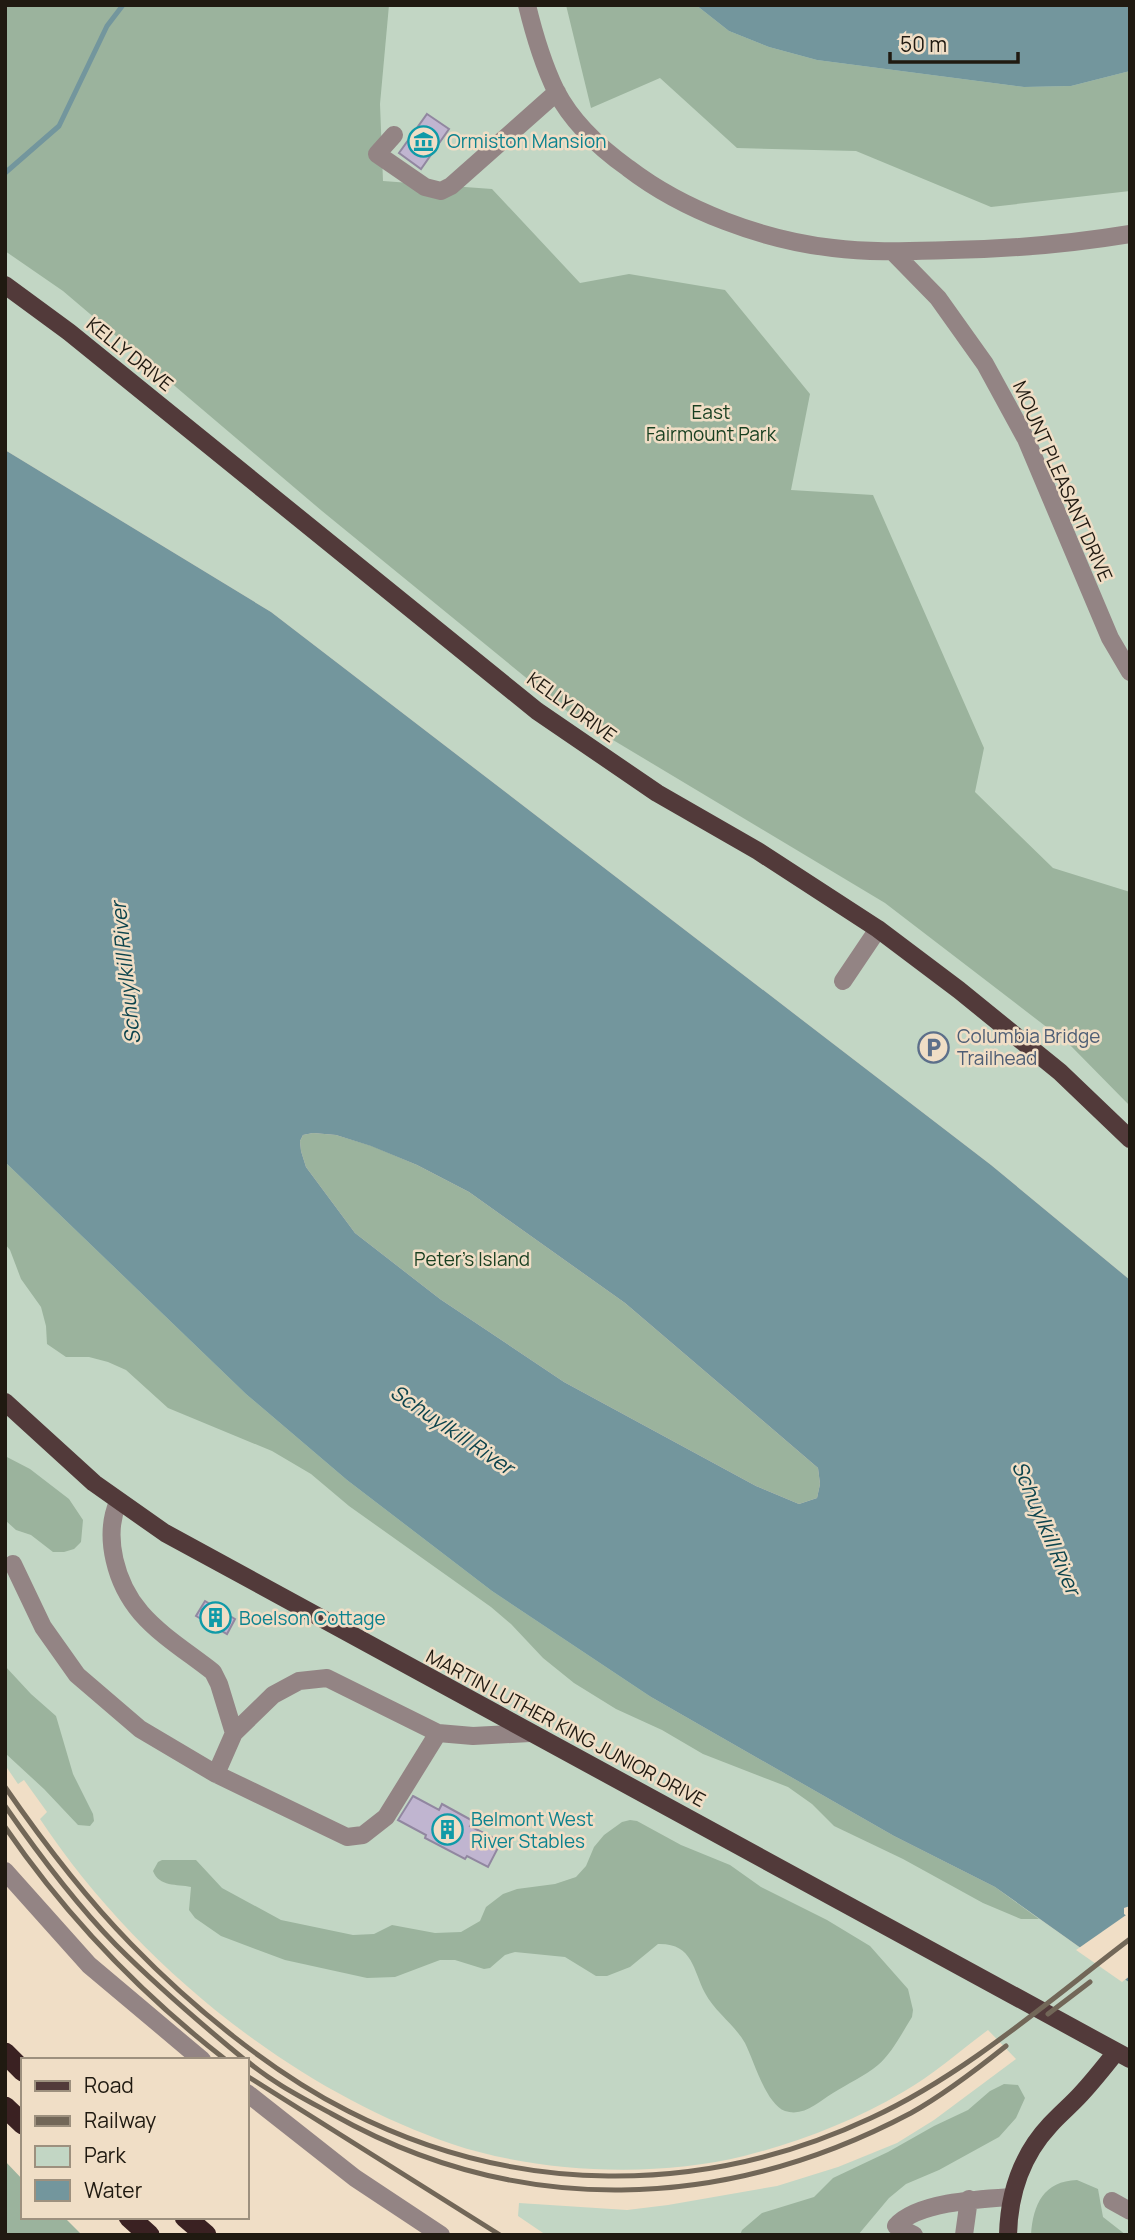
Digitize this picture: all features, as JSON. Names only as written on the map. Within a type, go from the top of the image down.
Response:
[{"type":"highway","points":[[5,2053],[21,2069]]},
{"type":"highway","points":[[5,2107],[21,2122]]},
{"type":"highway","points":[[130,2219],[149,2235]]},
{"type":"highway","points":[[187,2219],[206,2235]]},
{"type":"main road","name":"KELLY DRIVE","points":[[5,285],[53,320],[537,711],[657,793],[758,852],[878,929],[1060,1072],[1130,1139]]},
{"type":"main road","name":"MARTIN LUTHER KING JUNIOR DRIVE","points":[[5,1402],[118,1502],[165,1534],[1123,2056]]},
{"type":"main road","points":[[1008,2235],[1012,2197],[1019,2174],[1036,2143],[1049,2125],[1123,2056]]},
{"type":"street","points":[[527,5],[557,92],[599,147],[648,184],[700,211],[786,240],[834,248],[892,251],[1022,248],[1130,234]]},
{"type":"street","points":[[394,135],[377,154],[425,187],[441,191],[451,186],[557,92]]},
{"type":"street","name":"MOUNT PLEASANT DRIVE","points":[[892,251],[938,298],[985,364],[1026,439],[1110,638],[1130,672]]},
{"type":"street","points":[[843,981],[878,929]]},
{"type":"street","points":[[118,1502],[111,1535],[116,1562],[125,1587],[142,1614],[212,1672],[219,1684],[234,1733]]},
{"type":"street","points":[[13,1564],[43,1627],[77,1675],[139,1729],[216,1774],[347,1837],[363,1835],[386,1817],[438,1733]]},
{"type":"street","points":[[216,1774],[234,1733],[273,1695],[299,1681],[327,1678],[438,1733],[473,1736],[530,1733]]},
{"type":"street","points":[[5,1871],[89,1965],[200,2058]]},
{"type":"street","points":[[248,2094],[355,2178],[441,2235]]},
{"type":"street","points":[[914,2235],[896,2226],[905,2216],[969,2199],[1012,2197]]},
{"type":"street","points":[[964,2235],[969,2199]]},
{"type":"street","points":[[1112,2201],[1130,2211]]},
{"type":"green space","name":"East Fairmount Park","points":[[5,5],[1130,5],[1130,1280],[991,1165],[271,612],[5,450]]},
{"type":"green space","points":[[5,5],[389,5],[380,104],[383,181],[492,189],[580,283],[629,274],[725,290],[810,394],[791,490],[873,495],[984,748],[975,792],[1053,868],[1130,892],[1130,1106],[1070,1045],[885,903],[573,716],[322,511],[63,291],[5,251]]},
{"type":"green space","points":[[566,5],[696,5],[729,31],[769,47],[817,60],[1024,87],[1071,86],[1130,71],[1130,191],[991,207],[856,151],[737,148],[660,78],[591,108]]},
{"type":"green space","name":"Peter's Island","points":[[303,1135],[336,1135],[372,1146],[417,1165],[469,1192],[625,1303],[818,1468],[820,1484],[817,1498],[799,1504],[756,1486],[564,1382],[440,1299],[355,1233],[306,1167],[300,1141]]},
{"type":"green space","points":[[5,1162],[651,1697],[894,1836],[995,1887],[1130,1983],[1130,2235],[546,2235],[518,2216],[519,2203],[627,2210],[777,2186],[838,2167],[897,2143],[934,2120],[1016,2059],[988,2030],[903,2092],[826,2130],[744,2156],[710,2163],[636,2170],[597,2169],[522,2161],[486,2154],[452,2144],[392,2120],[332,2090],[275,2054],[220,2014],[169,1970],[121,1922],[78,1871],[40,1819],[47,1812],[24,1780],[18,1784],[5,1765]]},
{"type":"green space","points":[[5,1162],[246,1394],[347,1480],[492,1591],[651,1697],[894,1836],[995,1887],[1039,1919],[1021,1919],[983,1903],[903,1859],[834,1826],[812,1804],[788,1787],[703,1754],[662,1730],[616,1709],[574,1683],[543,1658],[491,1607],[349,1506],[311,1474],[272,1451],[168,1408],[126,1370],[89,1357],[66,1357],[47,1344],[41,1307],[21,1279],[5,1244]]},
{"type":"green space","points":[[5,1456],[30,1469],[69,1499],[83,1520],[81,1542],[74,1549],[53,1552],[31,1535],[16,1530],[5,1520]]},
{"type":"green space","points":[[5,1666],[56,1716],[73,1774],[93,1814],[94,1821],[90,1826],[78,1825],[5,1753]]},
{"type":"green space","points":[[630,1820],[730,1865],[761,1887],[827,1920],[870,1946],[908,1989],[913,2010],[912,2017],[883,2060],[810,2108],[798,2112],[785,2111],[778,2107],[766,2091],[745,2043],[709,2000],[690,1960],[678,1948],[658,1944],[630,1967],[607,1976],[596,1976],[565,1957],[515,1952],[505,1955],[490,1968],[484,1969],[455,1960],[440,1960],[395,1977],[367,1978],[285,1960],[221,1936],[195,1918],[189,1910],[191,1887],[164,1882],[153,1871],[162,1860],[196,1860],[222,1888],[281,1920],[353,1935],[374,1934],[392,1925],[435,1933],[461,1932],[480,1921],[486,1907],[503,1894],[576,1877],[586,1866],[594,1847],[604,1835],[622,1822]]},
{"type":"green space","points":[[1004,2084],[1018,2085],[1025,2098],[1016,2118],[999,2137],[939,2170],[906,2184],[889,2198],[858,2235],[740,2235],[742,2230],[762,2213],[814,2197],[833,2178],[968,2110],[990,2091]]},
{"type":"green space","points":[[5,2161],[21,2178],[21,2219],[66,2219],[82,2235],[5,2235]]},
{"type":"green space","points":[[1077,2180],[1098,2189],[1103,2217],[1126,2235],[1031,2235],[1034,2213],[1042,2196],[1056,2185]]},
{"type":"water","points":[[696,5],[1130,5],[1130,71],[1071,86],[1024,87],[817,60],[769,47],[729,31]]},
{"type":"water","name":"Schuylkill River","points":[[5,450],[271,612],[991,1165],[1130,1280],[1130,1906],[1124,1908],[1124,1914],[1130,1918],[1130,1983],[995,1887],[894,1836],[651,1697],[492,1591],[347,1480],[246,1394],[5,1162]],"holes":[[[303,1135],[336,1135],[417,1165],[469,1192],[625,1303],[818,1468],[820,1484],[817,1498],[799,1504],[756,1486],[564,1382],[440,1299],[355,1233],[306,1167],[300,1141]]]},
{"type":"pier","points":[[1129,1913],[1130,1976],[1122,1982],[1076,1950]]},
{"type":"building","name":"Ormiston Mansion","points":[[427,114],[449,129],[421,169],[399,153]]},
{"type":"building","name":"Boelson Cottage","points":[[205,1601],[235,1619],[227,1634],[196,1616]]},
{"type":"building","name":"Belmont West River Stables","points":[[413,1796],[439,1810],[442,1804],[473,1821],[470,1826],[501,1842],[488,1867],[467,1856],[465,1859],[398,1820]]},
{"type":"waterway","points":[[5,173],[59,126],[107,26],[123,5]]},
{"type":"railway","points":[[5,1787],[65,1868],[114,1926],[179,1991],[261,2057],[348,2111],[411,2139],[476,2159],[542,2171],[608,2176],[675,2173],[741,2162],[807,2144],[871,2118],[940,2080],[1005,2036],[1130,1939]]},
{"type":"railway","points":[[5,1806],[58,1878],[101,1929],[163,1990],[243,2058]]},
{"type":"railway","points":[[5,1827],[53,1892],[106,1952],[164,2008],[224,2058]]},
{"type":"railway","points":[[1048,2014],[1090,1982]]},
{"type":"railway","points":[[248,2062],[299,2096],[403,2148],[475,2172],[548,2186],[621,2190],[695,2185],[768,2170],[840,2146],[924,2106],[1006,2046]]},
{"type":"railway","points":[[248,2077],[500,2235]]},
{"type":"place","name":"Ormiston Mansion","points":[[424,141]]},
{"type":"place","name":"Columbia Bridge Trailhead","points":[[934,1047]]},
{"type":"place","name":"Boelson Cottage","points":[[216,1618]]},
{"type":"place","name":"Belmont West River Stables","points":[[448,1830]]}]
